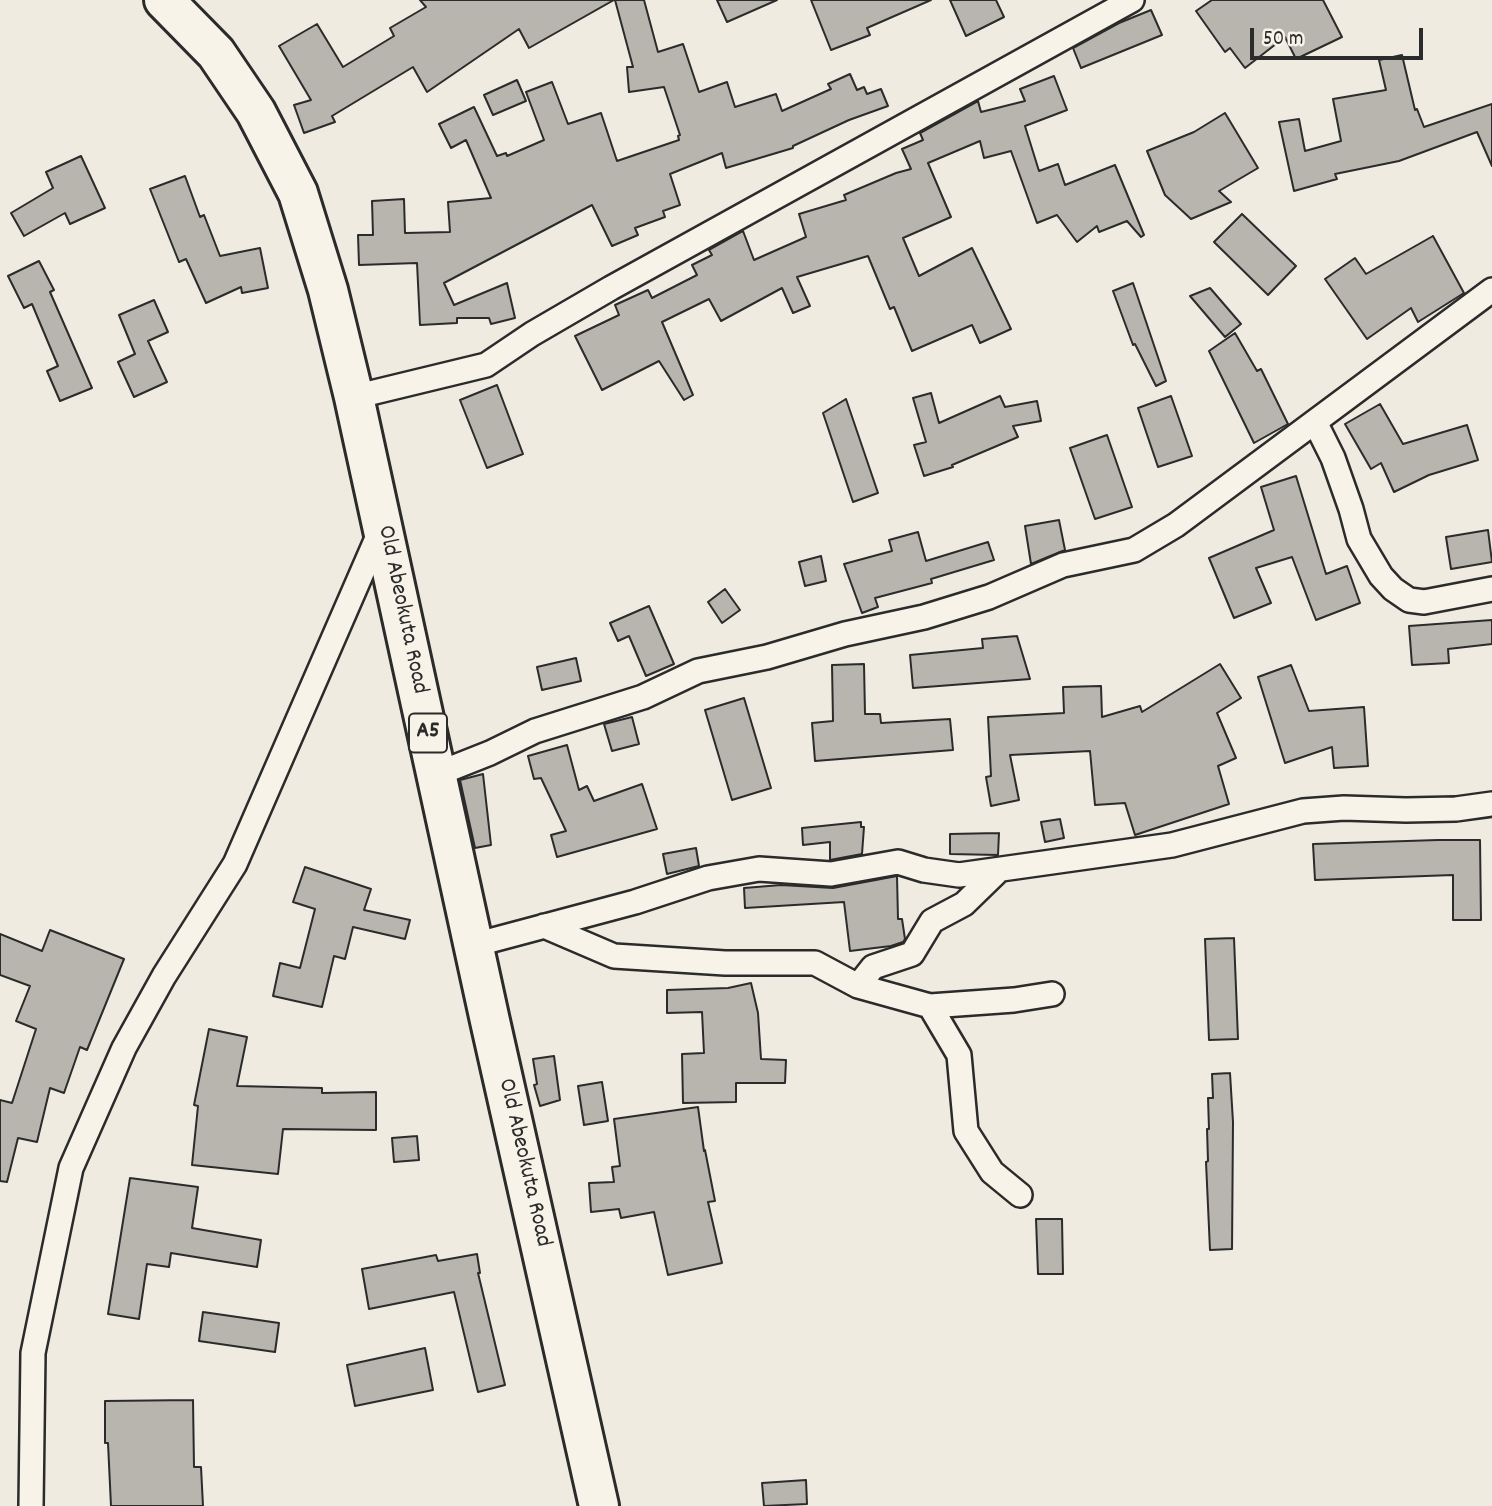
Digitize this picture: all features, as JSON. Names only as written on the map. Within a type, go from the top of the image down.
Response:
[{"type":"highway","name":"Old Abeokuta Road","points":[[164,0],[216,53],[256,112],[298,193],[328,290],[354,397],[599,1506]]},
{"type":"street","points":[[354,397],[485,365],[611,288],[1132,0]]},
{"type":"street","points":[[437,774],[535,731],[643,697],[698,671],[767,657],[845,634],[924,617],[989,597],[1063,565],[1134,550],[1176,525],[1492,290]]},
{"type":"street","points":[[1315,422],[1333,458],[1359,539],[1381,576],[1393,589],[1409,600],[1424,602],[1492,589]]},
{"type":"street","points":[[31,1506],[33,1353],[71,1168],[137,1024],[235,864],[382,526]]},
{"type":"street","points":[[474,945],[635,902],[708,878],[759,869],[831,874],[898,862],[924,870],[959,875],[1172,845],[1303,811],[1344,808],[1443,809],[1492,804]]},
{"type":"street","points":[[858,986],[873,967],[912,954],[932,921],[964,904],[999,870]]},
{"type":"street","points":[[544,926],[614,956],[725,963],[814,963],[858,986],[930,1006],[1014,1000],[1052,994]]},
{"type":"street","points":[[930,1006],[959,1055],[966,1131],[992,1172],[1020,1195]]},
{"type":"building","points":[[420,0],[614,0],[529,48],[519,29],[427,92],[413,67],[332,116],[335,122],[304,133],[294,105],[311,100],[279,46],[317,24],[343,67],[394,36],[390,28],[426,7]]},
{"type":"building","points":[[615,0],[644,0],[658,52],[683,44],[699,92],[727,82],[735,107],[776,94],[782,111],[831,89],[828,84],[850,74],[857,90],[864,87],[867,94],[881,89],[888,106],[849,120],[793,148],[726,168],[722,153],[670,174],[680,205],[663,211],[665,217],[635,228],[638,235],[612,246],[592,205],[444,283],[454,305],[507,283],[515,318],[491,324],[489,318],[457,318],[457,323],[420,325],[417,263],[359,265],[358,235],[373,235],[372,201],[404,199],[405,233],[450,232],[448,202],[491,198],[466,140],[451,148],[439,124],[474,107],[497,156],[506,153],[507,156],[544,140],[526,92],[552,82],[568,124],[601,113],[617,161],[679,140],[680,135],[664,87],[629,92],[627,67],[633,67]]},
{"type":"building","points":[[717,0],[777,0],[727,22]]},
{"type":"building","points":[[811,0],[931,0],[867,28],[870,35],[831,50]]},
{"type":"building","points":[[950,0],[996,0],[1004,17],[966,36]]},
{"type":"building","points":[[1212,0],[1323,0],[1342,37],[1296,59],[1285,37],[1245,68],[1230,48],[1225,52],[1196,11]]},
{"type":"building","points":[[1151,10],[1162,35],[1081,68],[1073,48],[1119,23]]},
{"type":"building","points":[[1402,55],[1415,110],[1417,109],[1424,127],[1492,104],[1492,166],[1477,132],[1399,161],[1335,174],[1337,179],[1294,191],[1279,122],[1299,119],[1305,151],[1341,141],[1333,99],[1386,90],[1379,60]]},
{"type":"building","points":[[1054,76],[1067,110],[1025,126],[1039,171],[1058,164],[1065,185],[1115,165],[1144,235],[1141,237],[1127,221],[1099,232],[1097,226],[1077,242],[1057,215],[1037,223],[1011,151],[984,158],[980,141],[928,163],[951,217],[903,238],[919,276],[972,248],[1011,329],[980,343],[972,325],[912,351],[894,307],[890,309],[868,256],[797,277],[810,306],[793,313],[782,288],[721,321],[709,299],[662,322],[693,395],[684,400],[659,361],[602,390],[575,336],[619,315],[615,305],[648,290],[652,298],[697,275],[692,265],[712,255],[709,250],[743,231],[754,260],[806,237],[799,214],[846,200],[844,195],[911,169],[902,149],[923,140],[920,133],[978,101],[981,112],[1025,101],[1020,89]]},
{"type":"building","points":[[517,80],[526,101],[493,115],[484,95]]},
{"type":"building","points":[[1225,113],[1258,168],[1219,191],[1231,202],[1191,219],[1165,195],[1147,151],[1194,132]]},
{"type":"building","points":[[81,156],[105,208],[70,224],[65,213],[24,236],[11,213],[53,188],[46,172]]},
{"type":"building","points":[[185,176],[200,217],[204,215],[220,256],[260,248],[268,288],[242,293],[241,287],[206,303],[186,259],[179,262],[150,189]]},
{"type":"building","points":[[1242,214],[1296,266],[1268,295],[1214,242]]},
{"type":"building","points":[[1433,236],[1464,293],[1418,322],[1411,308],[1367,339],[1325,279],[1355,258],[1366,274]]},
{"type":"building","points":[[39,261],[54,290],[50,292],[92,388],[60,401],[47,371],[58,366],[32,304],[24,308],[8,276]]},
{"type":"building","points":[[1133,283],[1166,381],[1156,386],[1135,344],[1133,345],[1113,291]]},
{"type":"building","points":[[1210,288],[1241,324],[1225,337],[1190,296]]},
{"type":"building","points":[[154,300],[168,332],[148,341],[167,382],[134,397],[118,362],[135,354],[119,315]]},
{"type":"building","points":[[1235,333],[1257,371],[1261,369],[1288,424],[1254,443],[1209,351]]},
{"type":"building","points":[[497,385],[523,454],[487,468],[460,400]]},
{"type":"building","points":[[931,393],[939,423],[1000,396],[1005,407],[1037,401],[1041,421],[1013,426],[1018,437],[952,465],[953,467],[924,476],[914,445],[926,442],[913,398]]},
{"type":"building","points":[[1171,396],[1192,456],[1158,467],[1138,408]]},
{"type":"building","points":[[846,399],[878,493],[853,502],[823,413]]},
{"type":"building","points":[[1380,404],[1403,444],[1467,425],[1478,460],[1429,475],[1394,492],[1381,463],[1371,469],[1345,424]]},
{"type":"building","points":[[1107,435],[1132,507],[1095,519],[1070,448]]},
{"type":"building","points":[[1296,476],[1326,574],[1347,566],[1360,603],[1316,620],[1292,557],[1256,568],[1271,603],[1234,618],[1209,558],[1274,530],[1261,487]]},
{"type":"building","points":[[1059,520],[1065,550],[1031,564],[1025,526]]},
{"type":"building","points":[[1488,530],[1492,562],[1451,569],[1446,537]]},
{"type":"building","points":[[918,532],[926,561],[988,542],[994,560],[931,579],[932,583],[875,598],[878,607],[862,613],[844,564],[892,551],[889,540]]},
{"type":"building","points":[[821,556],[826,581],[805,586],[799,562]]},
{"type":"building","points":[[725,589],[740,610],[722,623],[708,602]]},
{"type":"building","points":[[649,606],[674,664],[646,676],[629,636],[618,641],[610,623]]},
{"type":"building","points":[[1492,620],[1492,644],[1448,649],[1449,663],[1412,665],[1409,626]]},
{"type":"building","points":[[1017,636],[1030,679],[913,688],[910,655],[983,648],[982,639]]},
{"type":"building","points":[[576,658],[581,681],[542,690],[537,667]]},
{"type":"building","points":[[864,664],[865,714],[880,714],[881,723],[950,719],[953,750],[815,761],[812,723],[833,721],[832,665]]},
{"type":"building","points":[[1220,664],[1241,698],[1217,713],[1236,758],[1218,766],[1229,804],[1135,835],[1125,803],[1095,805],[1090,751],[1010,755],[1019,800],[991,806],[986,777],[991,776],[988,717],[1064,713],[1063,687],[1101,686],[1102,717],[1140,706],[1142,712]]},
{"type":"building","points":[[1291,665],[1309,711],[1364,707],[1368,766],[1334,768],[1332,747],[1285,763],[1258,677]]},
{"type":"building","points":[[744,698],[771,788],[732,800],[705,710]]},
{"type":"building","points":[[632,717],[639,744],[612,751],[604,724]]},
{"type":"building","points":[[567,745],[579,790],[587,786],[594,801],[642,784],[657,829],[557,857],[551,835],[566,831],[541,778],[534,779],[528,756]]},
{"type":"building","points":[[483,774],[491,845],[475,848],[460,780]]},
{"type":"building","points":[[1060,819],[1064,838],[1045,842],[1041,822]]},
{"type":"building","points":[[861,822],[861,827],[864,827],[862,854],[830,860],[830,842],[803,845],[802,828]]},
{"type":"building","points":[[999,833],[998,855],[950,854],[950,834]]},
{"type":"building","points":[[1480,840],[1481,920],[1453,920],[1453,875],[1315,880],[1313,844]]},
{"type":"building","points":[[696,848],[699,866],[667,874],[663,854]]},
{"type":"building","points":[[305,867],[371,889],[364,910],[410,920],[405,939],[353,927],[345,959],[334,956],[322,1007],[273,996],[280,963],[300,968],[315,909],[293,902]]},
{"type":"building","points":[[897,876],[898,919],[902,919],[905,939],[891,946],[850,951],[844,902],[745,908],[744,888],[781,885],[833,888]]},
{"type":"building","points":[[50,930],[124,959],[87,1050],[80,1047],[64,1093],[50,1088],[37,1142],[18,1138],[7,1182],[0,1181],[0,1100],[12,1103],[36,1029],[16,1021],[30,986],[0,975],[0,934],[42,951]]},
{"type":"building","points":[[1234,938],[1238,1039],[1209,1040],[1205,939]]},
{"type":"building","points":[[751,983],[758,1013],[761,1059],[786,1060],[785,1083],[736,1083],[736,1102],[683,1103],[682,1054],[704,1053],[702,1012],[667,1013],[667,990],[728,988]]},
{"type":"building","points":[[209,1029],[247,1037],[237,1086],[322,1088],[322,1093],[376,1092],[376,1130],[283,1129],[278,1174],[192,1165],[198,1106],[194,1105]]},
{"type":"building","points":[[554,1056],[560,1100],[540,1106],[534,1085],[537,1084],[533,1059]]},
{"type":"building","points":[[1230,1073],[1233,1122],[1232,1249],[1210,1250],[1206,1162],[1208,1098],[1213,1098],[1212,1074]]},
{"type":"building","points":[[602,1082],[608,1121],[584,1125],[578,1086]]},
{"type":"building","points":[[698,1107],[715,1201],[708,1202],[722,1263],[668,1275],[654,1212],[621,1218],[619,1209],[591,1212],[589,1183],[614,1182],[612,1167],[620,1166],[614,1119]]},
{"type":"building","points":[[417,1136],[419,1160],[394,1162],[392,1138]]},
{"type":"building","points":[[130,1178],[198,1187],[192,1228],[261,1240],[257,1267],[171,1253],[169,1267],[147,1264],[139,1319],[108,1314]]},
{"type":"building","points":[[1036,1219],[1062,1219],[1063,1274],[1038,1274]]},
{"type":"building","points":[[477,1254],[478,1273],[505,1385],[478,1392],[454,1292],[369,1309],[362,1269],[436,1255],[438,1261]]},
{"type":"building","points":[[203,1312],[279,1323],[275,1352],[199,1341]]},
{"type":"building","points":[[425,1348],[433,1390],[355,1406],[347,1365]]},
{"type":"building","points":[[193,1400],[194,1467],[201,1467],[203,1506],[111,1506],[108,1443],[105,1443],[105,1401]]},
{"type":"building","points":[[806,1480],[807,1504],[764,1506],[762,1483]]}]
